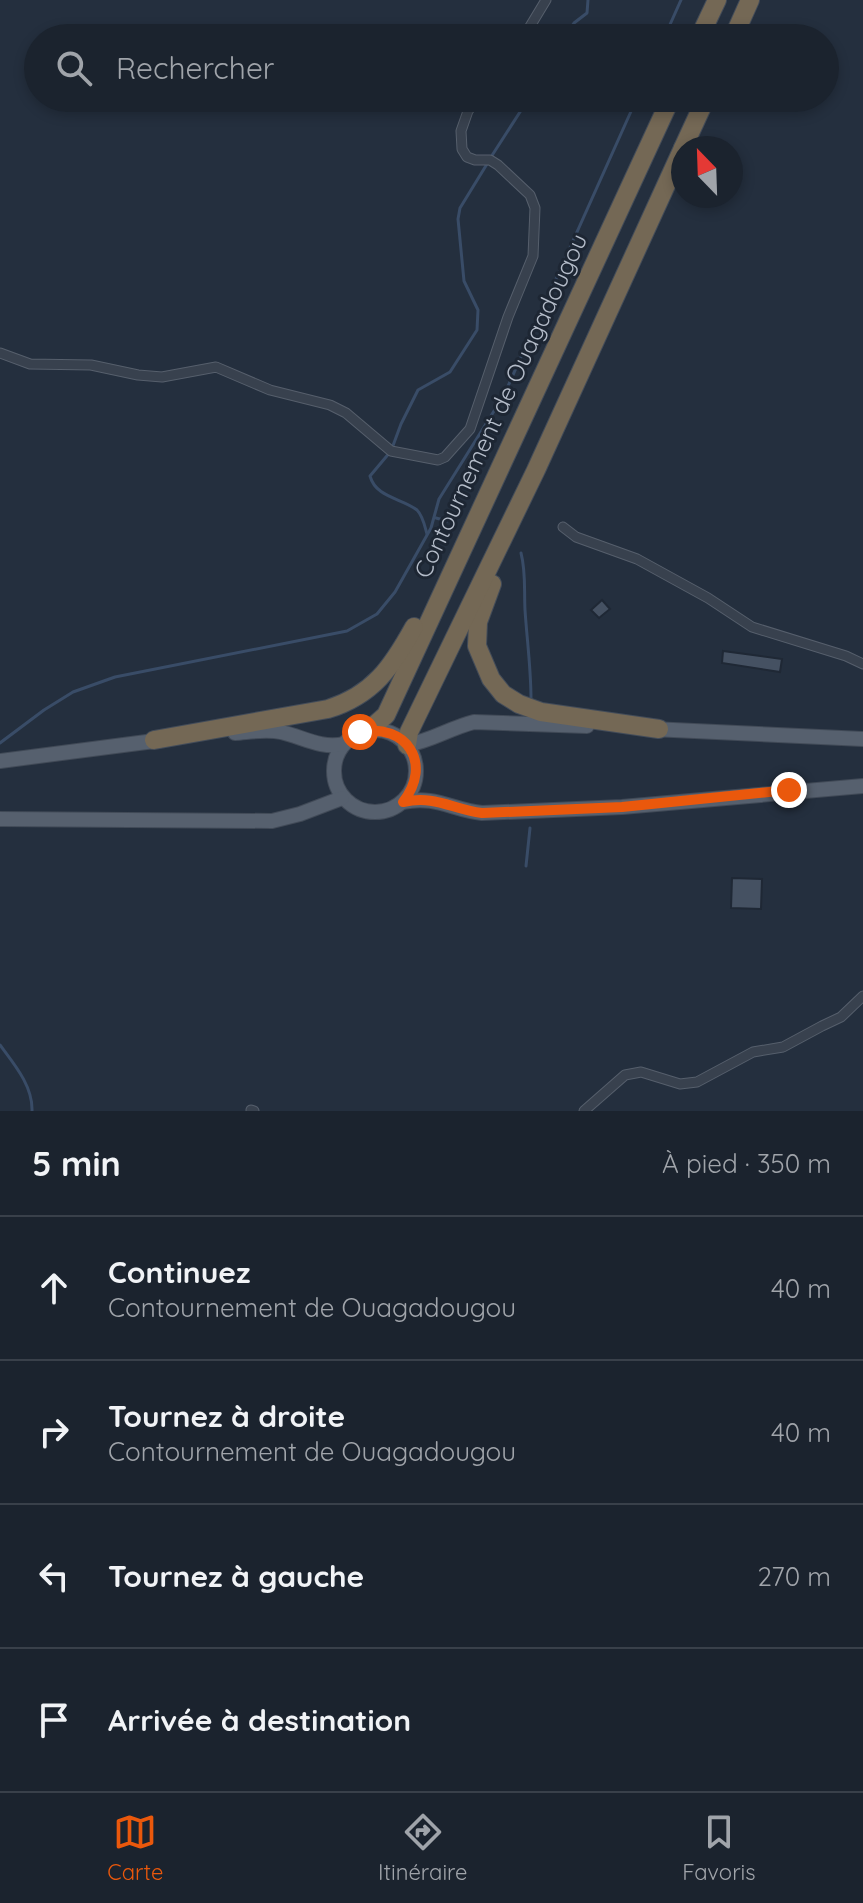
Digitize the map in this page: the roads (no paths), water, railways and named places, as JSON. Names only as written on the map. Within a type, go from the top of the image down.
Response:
[{"type":"highway","points":[[706,24],[717,0]]},
{"type":"highway","points":[[739,24],[750,0]]},
{"type":"highway","name":"Contournement de Ouagadougou","points":[[369,730],[386,715],[664,112]]},
{"type":"highway","points":[[689,136],[700,112]]},
{"type":"highway","points":[[407,745],[409,732],[536,470],[671,174]]},
{"type":"highway","points":[[154,740],[328,709],[346,704],[379,681],[403,646],[505,455]]},
{"type":"highway","points":[[536,470],[478,622],[477,646],[482,664],[503,694],[519,704],[541,712],[659,729]]},
{"type":"main road","points":[[407,745],[474,722],[863,739]]},
{"type":"main road","points":[[5,760],[154,740],[264,730],[283,732],[319,745],[332,747],[344,744]]},
{"type":"main road","name":"Contournement de Ouagadougou","points":[[344,744],[360,732],[369,730]]},
{"type":"main road","points":[[344,744],[334,760],[333,774],[342,798],[365,811],[378,813],[391,809],[403,802],[412,790],[416,762],[407,745],[388,731],[369,730]]},
{"type":"main road","points":[[403,802],[432,799],[465,811],[482,813],[622,807],[863,786]]},
{"type":"main road","points":[[0,819],[272,821],[342,798]]},
{"type":"street","points":[[531,24],[546,0]]},
{"type":"street","points":[[0,353],[30,364],[91,365],[162,377],[216,367],[270,390],[330,405],[346,413],[391,451],[438,460],[445,457],[470,429],[508,317],[533,256],[535,208],[530,195],[490,160],[467,157],[462,149],[461,131],[468,112]]},
{"type":"street","points":[[563,527],[576,537],[637,559],[708,598],[752,627],[863,664]]},
{"type":"street","points":[[846,656],[863,656]]},
{"type":"street","points":[[584,1111],[625,1075],[641,1072],[680,1084],[697,1082],[753,1052],[783,1047],[831,1022],[863,996]]},
{"type":"waterway","points":[[573,24],[587,13],[588,0]]},
{"type":"waterway","points":[[670,24],[681,0]]},
{"type":"waterway","points":[[491,157],[520,112]]},
{"type":"waterway","points":[[0,743],[73,692],[115,677],[347,631],[377,614],[395,592],[431,528],[439,499],[504,395],[631,112]]},
{"type":"waterway","points":[[427,534],[417,510],[378,489],[370,476],[391,451],[418,390],[450,372],[477,330],[478,310],[464,281],[458,219],[460,208],[487,164]]},
{"type":"waterway","points":[[436,518],[447,521]]},
{"type":"waterway","points":[[521,553],[531,699]]},
{"type":"waterway","points":[[526,866],[530,828]]},
{"type":"waterway","points":[[0,1045],[26,1084],[32,1111]]}]
